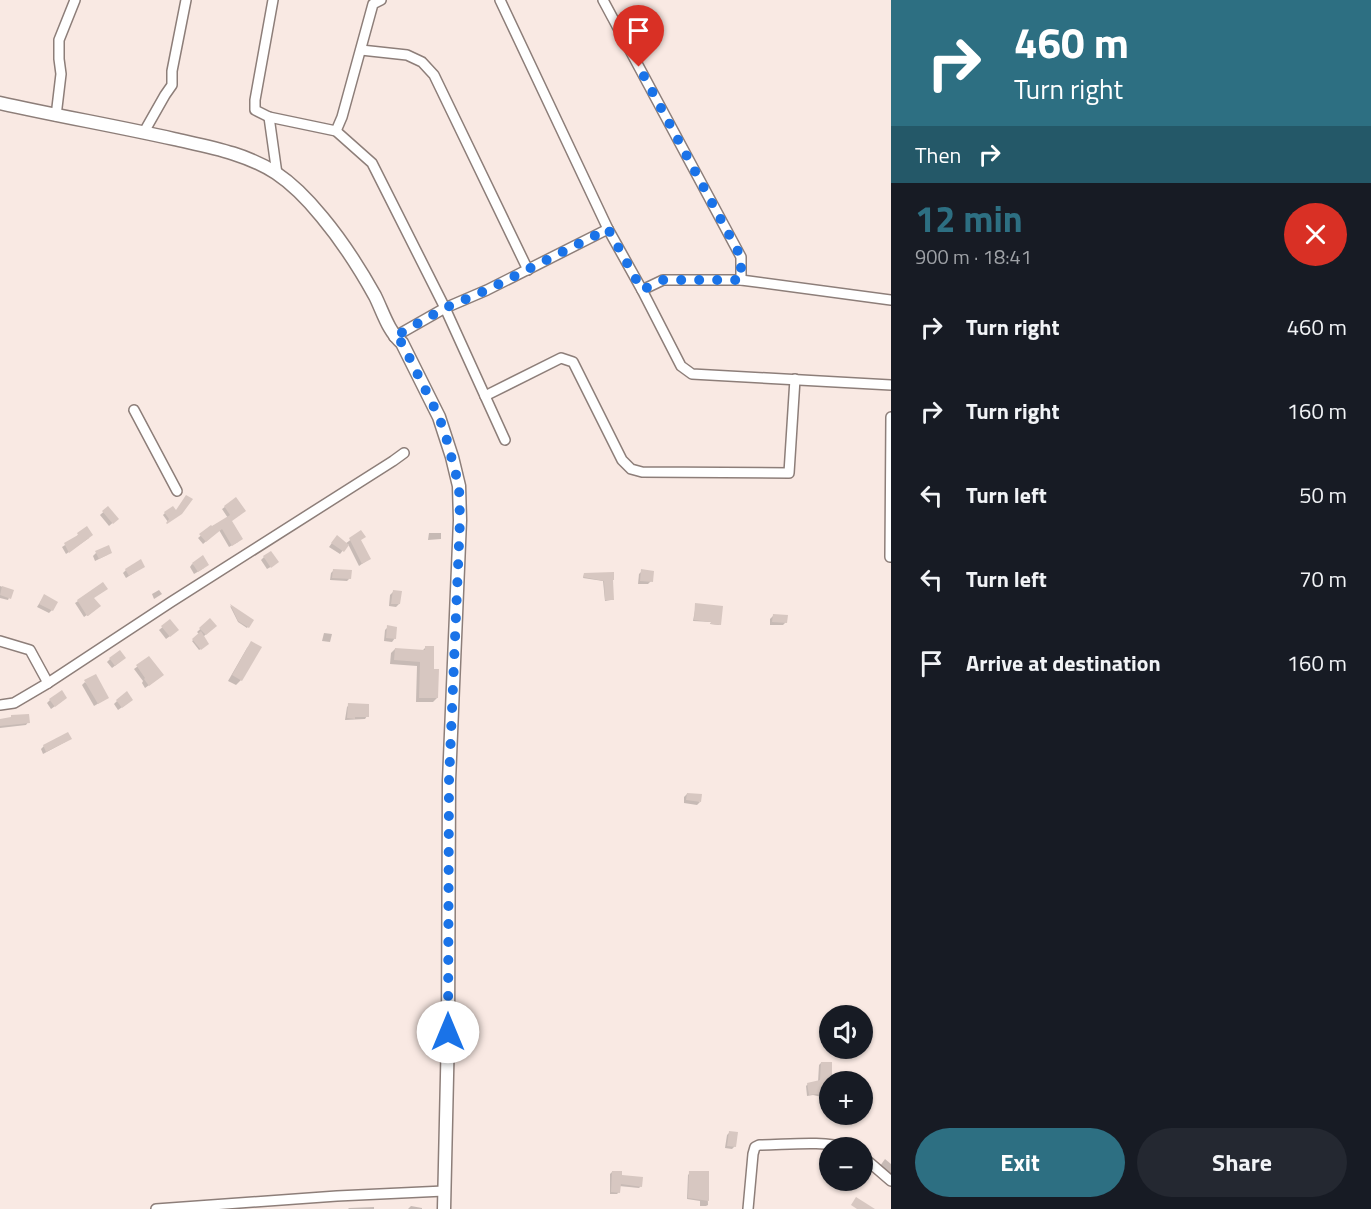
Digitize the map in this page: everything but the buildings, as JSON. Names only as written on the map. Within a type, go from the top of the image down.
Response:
[{"type":"street","points":[[56,116],[62,74],[59,40],[75,0]]},
{"type":"street","points":[[144,132],[172,85],[172,72],[186,0]]},
{"type":"street","points":[[273,0],[255,111],[269,117],[336,131],[372,163],[445,308],[505,440]]},
{"type":"street","points":[[336,131],[342,117],[373,4],[381,0]]},
{"type":"street","points":[[500,0],[608,229],[681,366],[692,374],[891,385]]},
{"type":"street","points":[[603,0],[741,257],[741,280]]},
{"type":"street","points":[[361,50],[407,55],[423,62],[434,75],[528,270]]},
{"type":"street","points":[[0,104],[144,132],[237,154],[277,174],[307,199],[332,228],[375,296],[394,337],[402,343],[439,417],[459,486],[460,520],[449,781],[448,1032],[444,1209]]},
{"type":"street","points":[[269,117],[277,174]]},
{"type":"street","points":[[394,337],[445,308],[487,290],[608,229]]},
{"type":"street","points":[[642,290],[663,280],[741,280],[891,300]]},
{"type":"street","points":[[485,396],[561,358],[573,362],[622,460],[631,469],[642,472],[789,473],[795,379]]},
{"type":"street","points":[[134,410],[177,491]]},
{"type":"street","points":[[890,557],[891,417]]},
{"type":"street","points":[[0,705],[14,703],[48,683],[404,453]]},
{"type":"street","points":[[0,641],[30,650],[48,683]]},
{"type":"street","points":[[748,1209],[755,1147],[759,1145],[819,1144]]},
{"type":"street","points":[[873,1165],[891,1181]]},
{"type":"street","points":[[156,1209],[444,1191]]},
{"type":"route","points":[[448,1032],[449,781],[458,585],[459,486],[439,417],[402,343],[394,337],[445,308],[487,290],[608,229],[642,290],[663,280],[741,280],[741,257],[639,67]]}]
